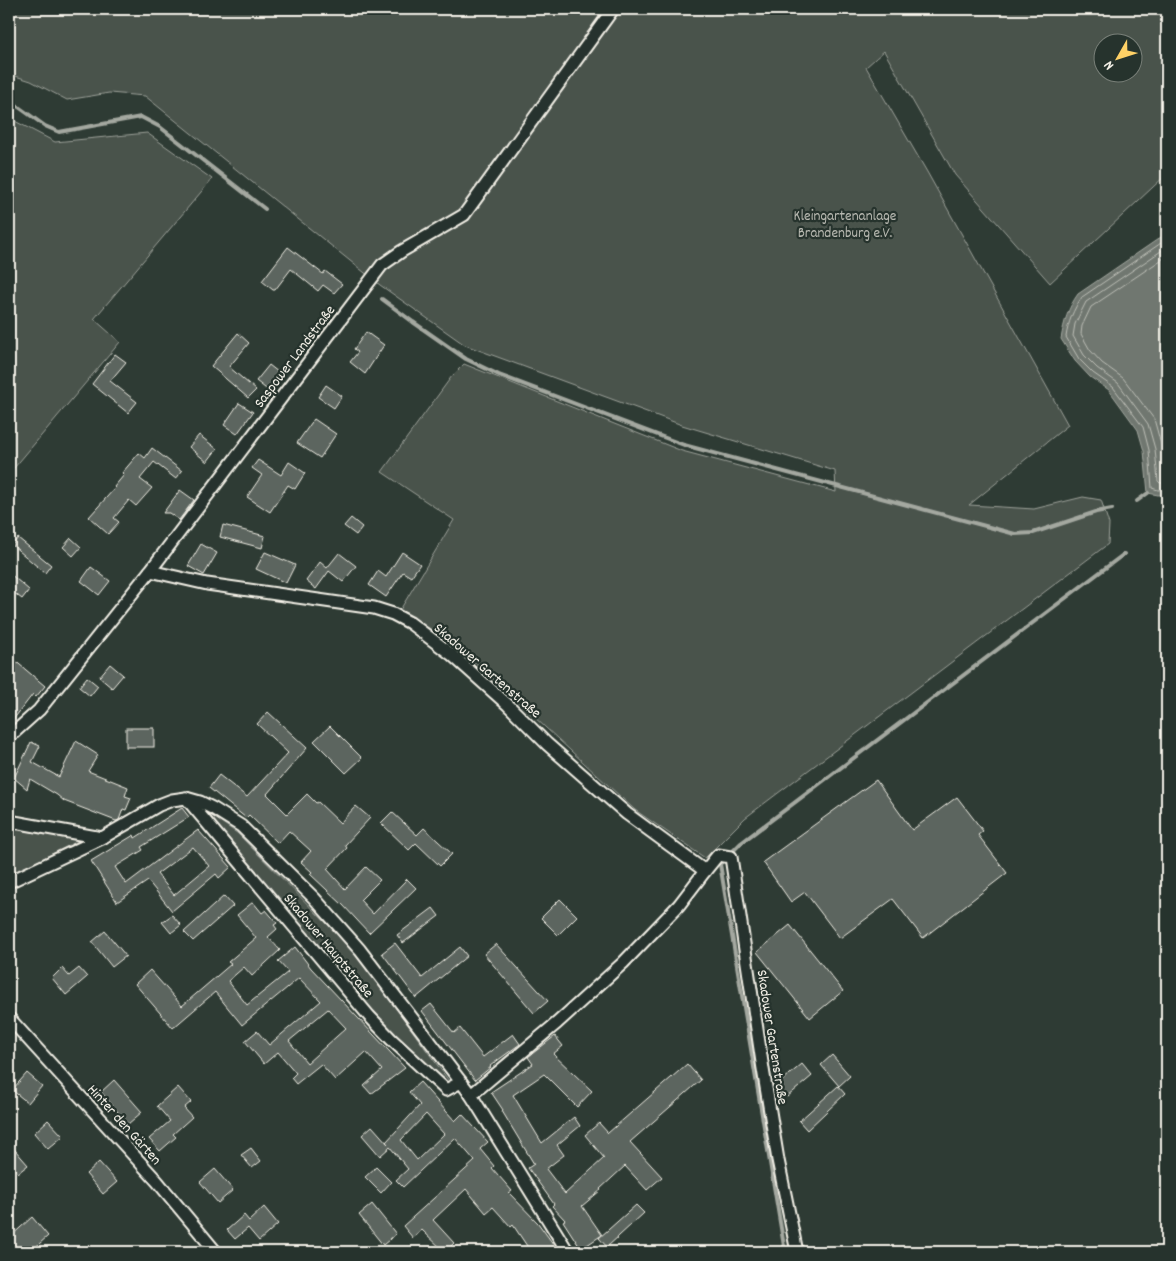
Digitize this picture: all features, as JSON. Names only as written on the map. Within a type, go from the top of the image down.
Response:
[{"type":"street","name":"Saspower Landstraße","points":[[9,737],[39,710],[150,572],[382,265],[402,251],[464,215],[613,9]]},
{"type":"street","name":"Skadower Gartenstraße","points":[[150,572],[207,584],[374,608],[410,623],[451,654],[508,705],[547,744],[627,814],[705,870]]},
{"type":"street","points":[[9,882],[102,838],[159,805],[186,798]]},
{"type":"street","name":"Skadower Hauptstraße","points":[[186,798],[363,1009],[391,1039],[446,1090],[461,1082]]},
{"type":"street","name":"Skadower Hauptstraße","points":[[186,798],[214,809],[240,826],[314,898],[360,950],[471,1095],[568,1252]]},
{"type":"street","points":[[9,821],[102,838]]},
{"type":"street","name":"Skadower Gartenstraße","points":[[471,1095],[557,1023],[624,963],[679,905],[718,855],[731,857],[764,1078],[778,1160],[797,1252]]},
{"type":"street","name":"Hinter den Gärten","points":[[9,1018],[157,1181],[216,1252]]},
{"type":"green space","name":"Kleingartenanlage Brandenburg e.V.","points":[[9,9],[1167,9],[1167,174],[1050,283],[955,175],[884,51],[866,67],[927,172],[1068,425],[969,505],[1034,509],[1083,497],[1101,500],[1109,524],[1108,544],[745,818],[705,858],[635,810],[456,645],[400,610],[454,520],[382,472],[452,376],[464,364],[682,451],[836,492],[835,471],[682,425],[465,345],[380,285],[145,96],[109,93],[67,100],[31,81],[9,74]]},
{"type":"green space","points":[[9,118],[55,142],[147,133],[212,179],[94,319],[120,342],[9,474]]},
{"type":"green space","points":[[205,814],[212,816],[237,833],[348,945],[449,1081],[445,1083],[395,1037]]},
{"type":"green space","points":[[9,826],[80,840],[9,875]]},
{"type":"water","points":[[1167,233],[1167,494],[1158,495],[1148,493],[1144,451],[1138,430],[1109,390],[1090,377],[1075,361],[1061,339],[1067,315],[1078,294]]},
{"type":"building","points":[[288,247],[323,274],[325,271],[342,284],[334,293],[323,285],[318,291],[291,269],[275,290],[273,290],[262,281]]},
{"type":"building","points":[[366,332],[384,345],[365,374],[350,362],[358,352],[354,349]]},
{"type":"building","points":[[238,333],[249,343],[229,367],[256,390],[248,398],[211,366]]},
{"type":"building","points":[[115,354],[126,362],[110,381],[137,402],[128,413],[92,384]]},
{"type":"building","points":[[269,365],[283,376],[270,392],[256,381]]},
{"type":"building","points":[[326,385],[342,396],[334,408],[318,397]]},
{"type":"building","points":[[239,403],[253,412],[237,434],[224,425]]},
{"type":"building","points":[[314,419],[336,434],[320,458],[297,443]]},
{"type":"building","points":[[199,435],[217,449],[207,462],[189,447]]},
{"type":"building","points":[[152,448],[182,471],[176,479],[154,462],[140,479],[152,488],[136,506],[129,500],[114,518],[119,522],[108,534],[89,517],[115,488],[124,475],[122,473],[139,453],[145,458]]},
{"type":"building","points":[[258,460],[281,475],[289,462],[305,473],[295,489],[288,485],[270,512],[247,497],[262,475],[252,468]]},
{"type":"building","points":[[180,490],[194,500],[179,520],[169,513],[163,513]]},
{"type":"building","points":[[351,518],[362,527],[356,535],[344,526]]},
{"type":"building","points":[[223,525],[265,536],[262,548],[220,537]]},
{"type":"building","points":[[18,538],[51,565],[45,573],[12,545]]},
{"type":"building","points":[[71,538],[81,547],[73,556],[63,547]]},
{"type":"building","points":[[201,544],[217,553],[204,575],[188,566]]},
{"type":"building","points":[[265,552],[295,565],[286,583],[256,569]]},
{"type":"building","points":[[402,552],[420,564],[411,577],[403,572],[386,597],[369,585],[378,571],[386,577]]},
{"type":"building","points":[[339,553],[356,566],[343,582],[329,571],[316,589],[306,581],[320,562],[327,568]]},
{"type":"building","points":[[91,567],[110,581],[99,595],[81,581]]},
{"type":"building","points":[[9,573],[29,590],[22,599],[9,589]]},
{"type":"building","points":[[13,659],[45,686],[36,697],[33,694],[9,725],[9,664]]},
{"type":"building","points":[[110,664],[123,675],[112,688],[99,677]]},
{"type":"building","points":[[87,677],[98,686],[90,696],[79,687]]},
{"type":"building","points":[[268,712],[307,748],[267,794],[287,814],[307,794],[340,823],[356,806],[370,818],[345,845],[347,848],[327,869],[345,889],[366,867],[380,880],[360,900],[373,914],[407,879],[416,888],[369,933],[310,874],[312,872],[301,862],[311,851],[289,831],[278,843],[249,815],[246,818],[209,788],[219,775],[247,797],[288,753],[257,724]]},
{"type":"building","points":[[330,726],[362,758],[346,773],[314,741]]},
{"type":"building","points":[[126,728],[154,728],[154,747],[126,747]]},
{"type":"building","points":[[76,741],[98,755],[88,771],[128,787],[125,796],[131,798],[126,810],[123,809],[119,820],[116,821],[64,801],[30,779],[27,789],[14,778],[31,742],[40,746],[32,762],[59,777]]},
{"type":"building","points":[[876,780],[912,830],[957,797],[983,831],[978,835],[1007,873],[923,938],[893,899],[840,938],[805,892],[791,902],[763,862]]},
{"type":"building","points":[[182,808],[189,817],[141,847],[143,850],[115,867],[126,884],[198,830],[231,867],[219,878],[216,874],[172,911],[148,881],[117,902],[91,861],[134,835],[135,838]],"holes":[[[193,847],[209,866],[174,895],[157,874]]]},
{"type":"building","points":[[392,812],[417,835],[424,828],[452,854],[440,866],[416,843],[409,850],[381,823]]},
{"type":"building","points":[[224,896],[233,906],[193,941],[184,932]]},
{"type":"building","points":[[560,899],[577,916],[558,935],[541,918]]},
{"type":"building","points":[[253,902],[262,913],[266,910],[277,923],[274,925],[277,929],[268,937],[280,950],[252,976],[244,967],[228,981],[247,1005],[288,972],[278,961],[295,947],[311,968],[405,1068],[371,1094],[364,1086],[382,1070],[366,1052],[335,1080],[321,1064],[296,1084],[291,1078],[296,1073],[278,1052],[264,1064],[245,1041],[257,1031],[269,1045],[321,1001],[299,978],[242,1025],[215,992],[173,1028],[135,984],[150,970],[182,1006],[231,964],[228,962],[256,938],[237,915]],"holes":[[[328,1009],[346,1028],[307,1063],[289,1041]]]},
{"type":"building","points":[[433,908],[439,916],[403,943],[397,935]]},
{"type":"building","points":[[172,915],[181,925],[171,933],[162,922]]},
{"type":"building","points":[[790,925],[843,991],[810,1018],[757,952]]},
{"type":"building","points":[[105,931],[126,956],[112,967],[92,942]]},
{"type":"building","points":[[395,943],[422,978],[460,947],[467,956],[416,998],[382,953]]},
{"type":"building","points":[[496,944],[548,1001],[534,1013],[484,954]]},
{"type":"building","points":[[62,968],[69,976],[79,968],[87,977],[66,995],[52,978]]},
{"type":"building","points":[[431,1004],[454,1033],[460,1028],[483,1057],[513,1034],[520,1044],[490,1066],[475,1080],[422,1011]]},
{"type":"building","points":[[555,1036],[563,1046],[553,1054],[592,1091],[577,1107],[544,1074],[513,1095],[542,1143],[574,1117],[580,1126],[557,1145],[564,1155],[546,1169],[565,1194],[604,1158],[585,1135],[599,1123],[608,1133],[687,1064],[701,1080],[630,1142],[662,1177],[647,1190],[625,1166],[582,1206],[602,1235],[581,1249],[563,1221],[565,1220],[552,1206],[554,1204],[528,1168],[534,1164],[491,1092],[533,1064],[528,1057]]},
{"type":"building","points":[[832,1055],[850,1076],[839,1086],[821,1065]]},
{"type":"building","points":[[802,1064],[812,1076],[787,1097],[777,1085]]},
{"type":"building","points":[[27,1073],[42,1086],[28,1103],[12,1090]]},
{"type":"building","points":[[114,1080],[142,1112],[128,1124],[101,1092]]},
{"type":"building","points":[[420,1082],[455,1121],[462,1114],[488,1142],[480,1149],[494,1166],[492,1168],[512,1191],[509,1193],[538,1223],[559,1252],[531,1252],[513,1225],[511,1227],[493,1207],[486,1213],[466,1189],[433,1220],[454,1243],[445,1252],[422,1230],[413,1238],[403,1226],[475,1161],[455,1138],[403,1187],[396,1180],[408,1169],[390,1147],[380,1156],[362,1135],[372,1126],[386,1142],[420,1105],[409,1092]],"holes":[[[426,1114],[444,1134],[417,1160],[401,1140]]]},
{"type":"building","points":[[838,1086],[845,1094],[807,1130],[799,1121]]},
{"type":"building","points":[[178,1087],[191,1102],[184,1108],[192,1117],[173,1134],[176,1137],[160,1151],[149,1139],[170,1121],[157,1106]]},
{"type":"building","points":[[48,1120],[63,1136],[48,1149],[34,1133]]},
{"type":"building","points":[[9,1143],[28,1165],[18,1173],[9,1162]]},
{"type":"building","points":[[251,1148],[261,1161],[252,1168],[241,1155]]},
{"type":"building","points":[[99,1162],[117,1182],[103,1194],[86,1174]]},
{"type":"building","points":[[376,1167],[391,1182],[381,1193],[365,1177]]},
{"type":"building","points":[[215,1169],[233,1190],[218,1203],[200,1182]]},
{"type":"building","points":[[372,1204],[396,1234],[383,1245],[359,1215]]},
{"type":"building","points":[[636,1205],[644,1213],[607,1247],[599,1238]]},
{"type":"building","points":[[264,1207],[278,1224],[259,1241],[248,1228],[235,1239],[227,1230],[244,1215],[249,1221]]},
{"type":"building","points":[[32,1217],[48,1236],[30,1252],[9,1252],[9,1238]]},
{"type":"waterway","points":[[9,100],[45,126],[59,132],[141,117],[160,127],[265,209]]},
{"type":"waterway","points":[[382,299],[466,359],[499,375],[684,445],[1015,534],[1033,533],[1096,512],[1112,509]]},
{"type":"waterway","points":[[1137,501],[1148,493]]},
{"type":"waterway","points":[[733,851],[741,843],[1124,554]]},
{"type":"waterway","points":[[721,863],[785,1252]]}]
